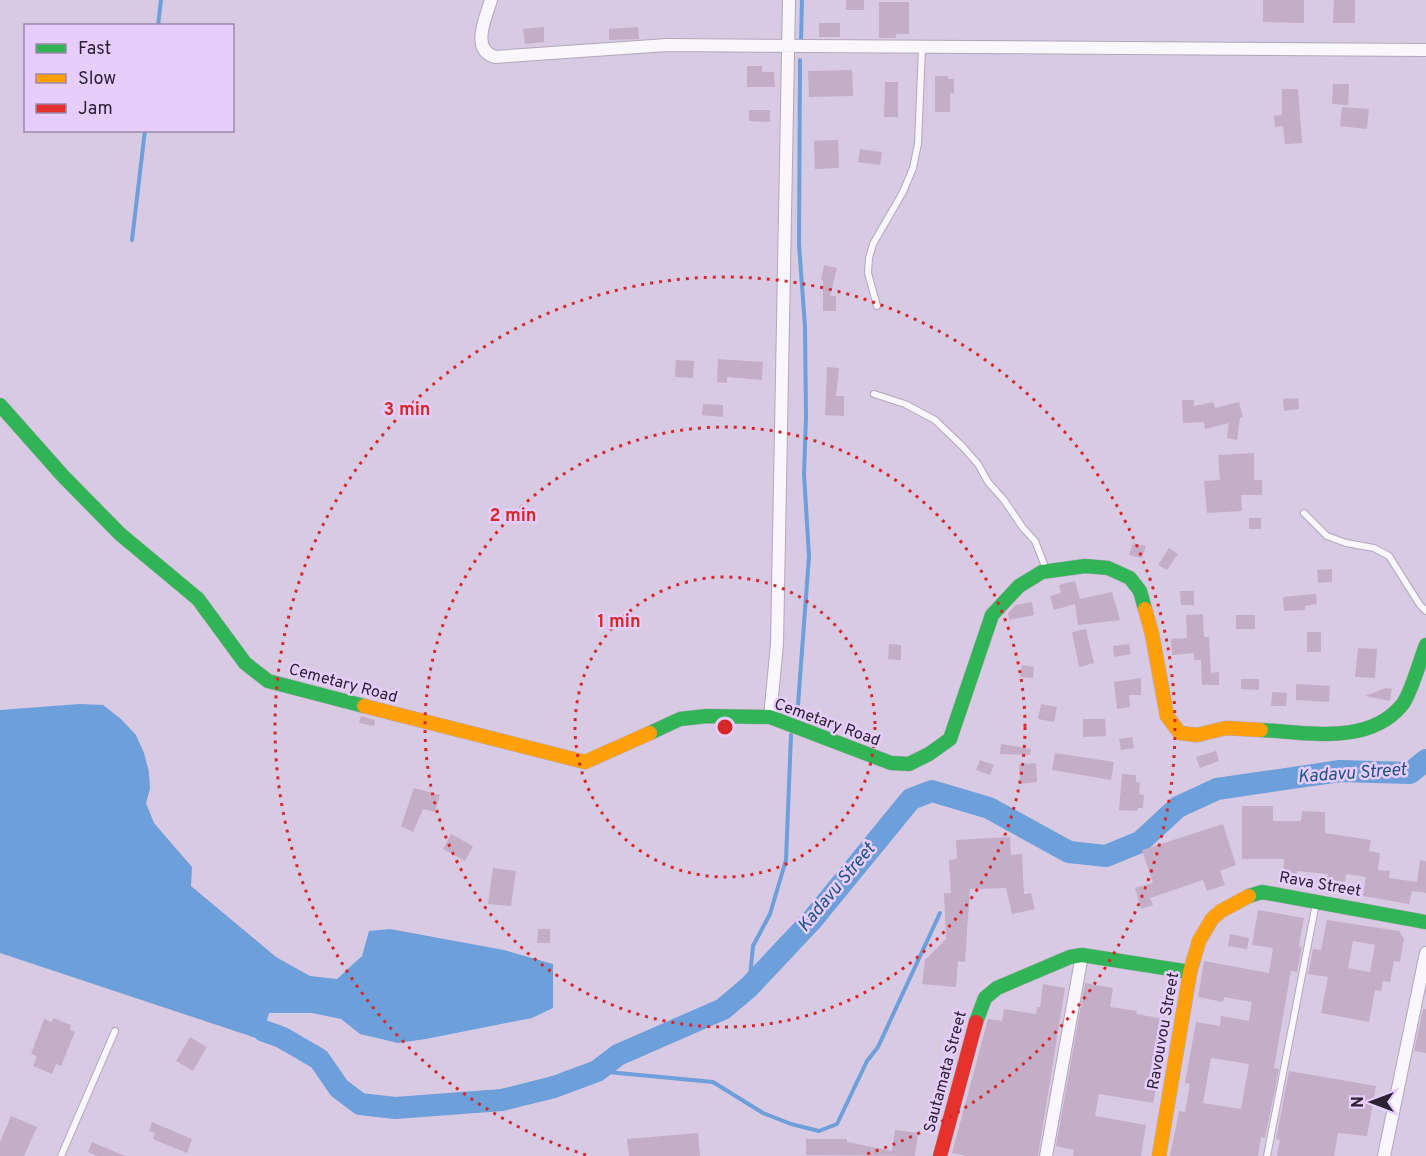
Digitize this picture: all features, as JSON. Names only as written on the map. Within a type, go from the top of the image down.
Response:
[{"type":"street","points":[[491,0],[481,40],[484,50],[495,57],[667,45],[1426,50]]},
{"type":"street","points":[[776,719],[789,0]]},
{"type":"street","name":"Cemetary Road","points":[[0,405],[63,476],[120,534],[198,599],[245,663],[268,681],[585,762],[680,719],[707,716],[776,719],[891,763],[909,764],[929,754],[950,739],[992,615],[1019,586],[1046,571],[1085,566],[1108,568],[1130,578],[1140,591],[1152,634],[1167,716],[1180,733],[1197,735],[1226,728],[1346,734],[1383,723],[1403,704],[1426,645]]},
{"type":"street","name":"Rava Street","points":[[1214,916],[1233,902],[1262,891],[1426,922]]},
{"type":"street","name":"Ravouvou Street","points":[[1159,1156],[1190,972],[1200,935],[1214,916]]},
{"type":"street","points":[[1384,1156],[1426,953]]},
{"type":"street","points":[[1046,1156],[1082,955]]},
{"type":"street","name":"Sautamata Street","points":[[940,1156],[981,1005],[996,988],[1060,960],[1082,955],[1190,972]]},
{"type":"lane","points":[[877,306],[868,273],[869,258],[873,244],[903,192],[913,168],[918,144],[922,48]]},
{"type":"lane","points":[[874,394],[905,404],[934,420],[963,447],[1035,541],[1046,571]]},
{"type":"lane","points":[[1304,513],[1327,536],[1346,543],[1374,548],[1389,556],[1426,611]]},
{"type":"lane","points":[[1268,1156],[1316,902]]},
{"type":"lane","points":[[61,1156],[115,1031]]},
{"type":"water","points":[[79,704],[103,705],[136,735],[149,772],[150,789],[146,803],[154,823],[192,867],[191,886],[276,957],[310,976],[337,979],[362,956],[369,931],[390,929],[504,950],[553,964],[553,1008],[532,1018],[398,1043],[360,1034],[341,1019],[312,1013],[269,1013],[262,1040],[0,953],[0,710]]},
{"type":"building","points":[[846,0],[864,0],[864,10],[846,10]]},
{"type":"building","points":[[1263,0],[1304,0],[1304,23],[1263,22]]},
{"type":"building","points":[[1334,0],[1355,0],[1355,23],[1333,23]]},
{"type":"building","points":[[879,2],[909,2],[909,34],[896,34],[896,38],[879,38]]},
{"type":"building","points":[[819,23],[840,23],[840,37],[819,37]]},
{"type":"building","points":[[544,27],[544,42],[525,44],[523,29]]},
{"type":"building","points":[[638,27],[639,39],[609,40],[609,29]]},
{"type":"building","points":[[747,66],[762,66],[762,72],[774,72],[775,87],[747,87]]},
{"type":"building","points":[[852,70],[853,96],[809,97],[808,71]]},
{"type":"building","points":[[935,76],[948,76],[948,79],[954,79],[954,93],[950,93],[950,112],[935,112]]},
{"type":"building","points":[[885,82],[898,82],[898,117],[884,117]]},
{"type":"building","points":[[1333,84],[1349,84],[1348,105],[1332,104]]},
{"type":"building","points":[[1282,89],[1298,89],[1302,143],[1285,144],[1283,126],[1275,127],[1274,116],[1282,115]]},
{"type":"building","points":[[1342,107],[1369,109],[1367,129],[1340,126]]},
{"type":"building","points":[[749,110],[770,110],[770,122],[749,121]]},
{"type":"building","points":[[838,140],[839,168],[815,169],[814,141]]},
{"type":"building","points":[[860,149],[882,152],[880,165],[858,162]]},
{"type":"building","points":[[824,265],[837,268],[830,296],[836,296],[836,311],[823,311],[823,280],[821,280]]},
{"type":"building","points":[[718,359],[763,362],[762,380],[727,377],[727,383],[717,382]]},
{"type":"building","points":[[676,360],[694,361],[693,378],[675,377]]},
{"type":"building","points":[[827,367],[839,368],[836,396],[844,396],[844,416],[825,415]]},
{"type":"building","points":[[1298,398],[1299,409],[1284,411],[1283,399]]},
{"type":"building","points":[[1182,400],[1194,400],[1194,406],[1213,402],[1215,408],[1239,402],[1243,417],[1240,418],[1237,440],[1227,438],[1229,423],[1205,429],[1204,422],[1183,423]]},
{"type":"building","points":[[703,404],[723,405],[723,417],[702,415]]},
{"type":"building","points":[[1254,453],[1254,480],[1262,480],[1262,495],[1241,495],[1242,511],[1207,513],[1204,481],[1220,480],[1218,455]]},
{"type":"building","points":[[1249,518],[1261,518],[1261,529],[1249,529]]},
{"type":"building","points":[[1133,543],[1146,546],[1142,558],[1129,555]]},
{"type":"building","points":[[1169,548],[1178,554],[1167,570],[1158,565]]},
{"type":"building","points":[[1332,569],[1332,582],[1318,583],[1317,570]]},
{"type":"building","points":[[1075,581],[1080,599],[1112,592],[1120,620],[1078,625],[1075,604],[1054,610],[1050,596],[1061,593],[1059,585]]},
{"type":"building","points":[[1180,591],[1194,591],[1194,605],[1181,605]]},
{"type":"building","points":[[1316,594],[1317,604],[1305,606],[1305,610],[1284,611],[1283,597]]},
{"type":"building","points":[[1032,602],[1034,615],[1009,620],[1008,613],[1016,605]]},
{"type":"building","points":[[1203,614],[1204,637],[1209,637],[1211,673],[1219,672],[1219,685],[1202,685],[1201,660],[1194,660],[1194,653],[1172,655],[1171,639],[1187,638],[1186,615]]},
{"type":"building","points":[[1236,615],[1255,615],[1255,629],[1236,629]]},
{"type":"building","points":[[1086,629],[1094,663],[1079,667],[1072,632]]},
{"type":"building","points":[[1307,632],[1321,632],[1321,652],[1307,652]]},
{"type":"building","points":[[889,644],[901,645],[901,660],[888,659]]},
{"type":"building","points":[[1129,644],[1131,654],[1114,657],[1113,646]]},
{"type":"building","points":[[1358,648],[1377,649],[1375,678],[1355,677]]},
{"type":"building","points":[[1022,665],[1034,667],[1033,678],[1020,677]]},
{"type":"building","points":[[1141,678],[1141,695],[1129,695],[1130,707],[1117,709],[1114,682]]},
{"type":"building","points":[[1241,679],[1259,679],[1259,690],[1241,689]]},
{"type":"building","points":[[1296,684],[1330,686],[1329,702],[1296,700]]},
{"type":"building","points":[[1386,688],[1392,689],[1390,701],[1365,696]]},
{"type":"building","points":[[1272,692],[1287,693],[1286,706],[1271,706]]},
{"type":"building","points":[[1041,704],[1057,707],[1054,722],[1038,719]]},
{"type":"building","points":[[361,716],[375,720],[374,726],[359,723]]},
{"type":"building","points":[[1083,719],[1105,719],[1106,736],[1083,737]]},
{"type":"building","points":[[1132,737],[1134,748],[1121,750],[1119,739]]},
{"type":"building","points":[[1001,744],[1031,749],[1030,755],[1000,754]]},
{"type":"building","points":[[1216,751],[1219,761],[1200,768],[1196,757]]},
{"type":"building","points":[[1055,753],[1114,762],[1111,780],[1052,770]]},
{"type":"building","points":[[980,760],[994,765],[990,775],[976,770]]},
{"type":"building","points":[[1036,763],[1037,782],[1020,784],[1019,764]]},
{"type":"building","points":[[1122,774],[1136,775],[1136,782],[1140,783],[1139,794],[1144,795],[1143,808],[1138,808],[1137,811],[1119,810]]},
{"type":"building","points":[[414,788],[440,795],[435,812],[423,809],[413,832],[401,826]]},
{"type":"building","points":[[1242,806],[1273,806],[1273,821],[1301,821],[1302,811],[1325,812],[1325,833],[1371,840],[1369,851],[1380,853],[1378,870],[1390,871],[1389,878],[1417,882],[1420,860],[1426,861],[1426,893],[1412,891],[1409,904],[1363,896],[1366,877],[1346,874],[1345,882],[1327,879],[1328,874],[1297,871],[1296,883],[1283,882],[1284,859],[1242,859]]},
{"type":"building","points":[[1223,824],[1236,865],[1220,871],[1225,885],[1207,891],[1203,880],[1150,898],[1153,905],[1141,909],[1135,888],[1153,883],[1142,850]]},
{"type":"building","points":[[451,834],[473,846],[465,861],[443,849]]},
{"type":"building","points":[[1010,837],[1011,855],[1022,854],[1024,894],[1031,893],[1035,909],[1012,914],[1006,888],[970,889],[965,962],[958,961],[956,987],[922,984],[925,960],[946,939],[944,893],[951,893],[949,860],[957,859],[956,840]]},
{"type":"building","points":[[493,868],[516,871],[511,906],[488,904]]},
{"type":"building","points":[[1258,910],[1304,918],[1297,972],[1291,971],[1274,1068],[1279,1069],[1265,1138],[1261,1137],[1258,1156],[1170,1156],[1179,1111],[1185,1112],[1190,1084],[1185,1083],[1196,1022],[1220,1026],[1221,1016],[1249,1021],[1252,1002],[1224,997],[1223,1002],[1198,997],[1204,961],[1269,973],[1273,948],[1252,945]],"holes":[[[1211,1058],[1249,1064],[1241,1109],[1203,1103]]]},
{"type":"building","points":[[1327,920],[1399,931],[1404,939],[1400,962],[1394,961],[1390,982],[1383,981],[1381,991],[1375,990],[1369,1022],[1321,1013],[1328,977],[1308,974],[1313,949],[1321,950]],"holes":[[[1353,941],[1375,945],[1370,972],[1348,968]]]},
{"type":"building","points":[[538,929],[550,929],[550,943],[537,943]]},
{"type":"building","points":[[1230,934],[1249,938],[1247,949],[1228,946]]},
{"type":"building","points":[[1085,983],[1113,988],[1110,1007],[1137,1011],[1136,1014],[1165,1019],[1154,1083],[1157,1083],[1153,1103],[1099,1094],[1095,1116],[1146,1125],[1141,1156],[1073,1156],[1074,1150],[1056,1146]]},
{"type":"building","points":[[1043,984],[1065,988],[1038,1156],[966,1156],[952,1153],[988,1019],[1002,1021],[1004,1009],[1036,1014],[1037,1007],[1040,1007]]},
{"type":"building","points":[[1423,1009],[1426,1009],[1426,1053],[1414,1051]]},
{"type":"building","points":[[53,1018],[71,1025],[70,1030],[75,1032],[61,1066],[56,1064],[52,1074],[33,1066],[37,1056],[31,1054],[44,1019],[52,1022]]},
{"type":"building","points":[[190,1037],[207,1047],[193,1071],[176,1061]]},
{"type":"building","points":[[1289,1071],[1376,1086],[1367,1136],[1338,1133],[1334,1156],[1277,1156],[1280,1140],[1276,1139]]},
{"type":"building","points":[[11,1116],[37,1127],[24,1156],[0,1156],[0,1142]]},
{"type":"building","points":[[152,1122],[192,1139],[187,1153],[153,1139],[155,1133],[149,1131]]},
{"type":"building","points":[[895,1130],[918,1133],[915,1156],[806,1155],[806,1139],[847,1139],[847,1142],[892,1151]]},
{"type":"building","points":[[698,1133],[700,1156],[629,1156],[627,1139]]},
{"type":"building","points":[[92,1142],[125,1156],[97,1156],[88,1152]]},
{"type":"waterway","points":[[158,24],[161,0]]},
{"type":"waterway","points":[[801,41],[802,0]]},
{"type":"waterway","points":[[798,705],[809,556],[804,474],[805,327],[799,244],[800,60]]},
{"type":"waterway","points":[[132,240],[145,132]]},
{"type":"waterway","points":[[749,987],[753,946],[770,914],[786,860],[791,735]]},
{"type":"waterway","name":"Kadavu Street","points":[[264,1031],[281,1037],[319,1059],[339,1088],[360,1104],[395,1108],[502,1100],[554,1087],[597,1071],[618,1055],[723,1009],[749,987],[812,920],[911,799],[932,791],[989,808],[1069,852],[1106,856],[1140,842],[1178,807],[1217,789],[1340,771],[1410,773],[1426,760]]},
{"type":"waterway","points":[[597,1071],[713,1082],[763,1113],[791,1124],[819,1131],[837,1124],[867,1061],[878,1047],[940,913]]},
{"type":"traffic: fast","points":[[0,405],[63,476],[120,534],[198,599],[245,663],[268,681],[364,706]]},
{"type":"traffic: fast","points":[[650,733],[680,719],[707,716],[770,717],[891,763],[909,764],[929,754],[950,739],[992,615],[1019,586],[1042,572],[1085,566],[1108,568],[1130,578],[1140,591],[1145,609]]},
{"type":"traffic: fast","points":[[1261,730],[1336,734],[1372,726],[1388,718],[1405,700],[1426,645]]},
{"type":"traffic: fast","points":[[1249,896],[1262,892],[1426,922]]},
{"type":"traffic: fast","points":[[976,1022],[985,998],[997,988],[1070,957],[1082,955],[1190,972]]},
{"type":"traffic: slow","points":[[1145,609],[1152,634],[1167,716],[1180,733],[1197,735],[1226,728],[1261,730]]},
{"type":"traffic: slow","points":[[364,706],[585,762],[650,733]]},
{"type":"traffic: slow","points":[[1159,1156],[1190,972],[1199,941],[1212,919],[1221,911],[1249,896]]},
{"type":"traffic: jam","points":[[940,1156],[976,1022]]}]
